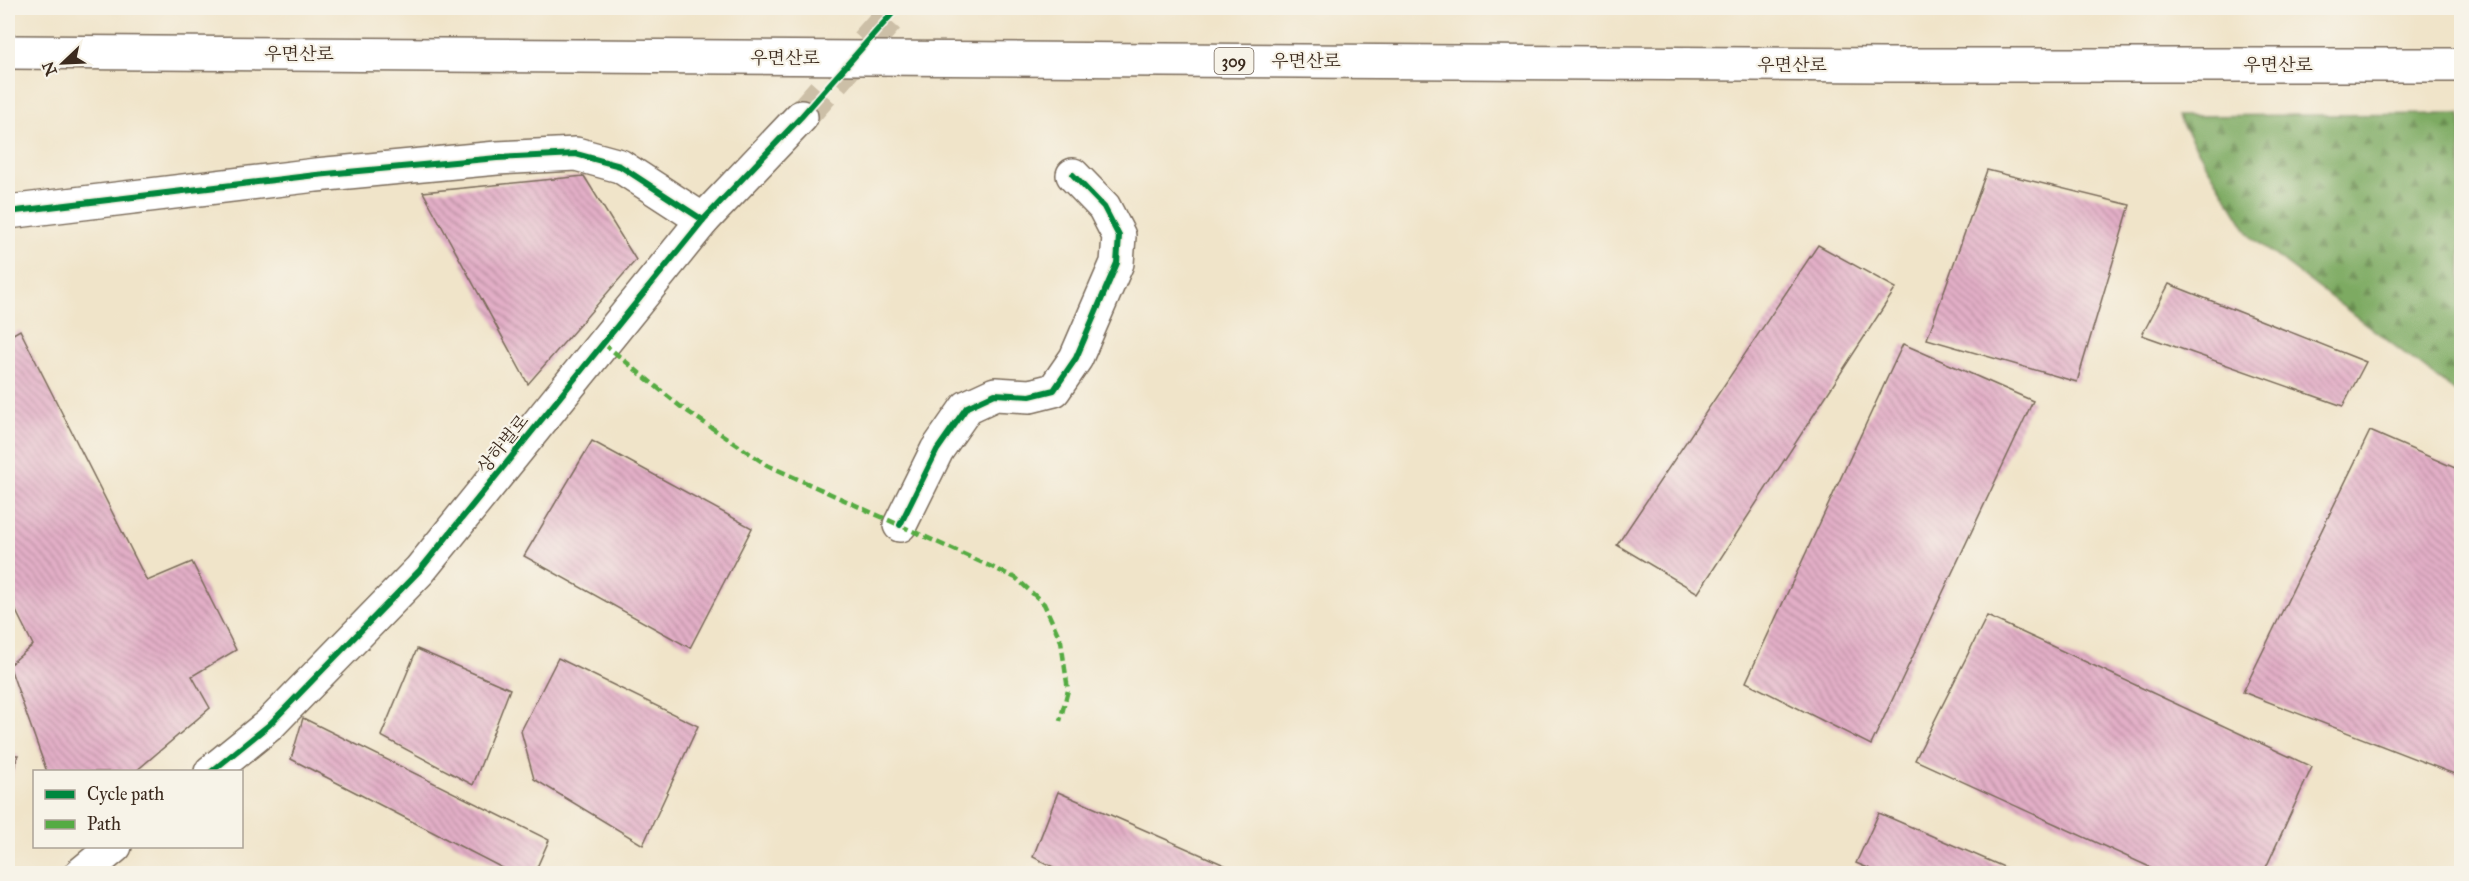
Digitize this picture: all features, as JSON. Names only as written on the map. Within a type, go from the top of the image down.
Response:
[{"type":"main road","name":"우면산로","points":[[8,52],[1870,65],[2462,65]]},
{"type":"main road","name":"상하벌로","points":[[212,770],[269,725],[420,570],[703,220],[801,117]]},
{"type":"main road","points":[[8,212],[316,175],[497,158],[576,154],[620,166],[703,220]]},
{"type":"main road","points":[[900,525],[937,450],[967,407],[995,394],[1030,396],[1054,390],[1077,358],[1117,263],[1119,236],[1104,207],[1072,175]]},
{"type":"main road","points":[[81,873],[113,848]]},
{"type":"green space","points":[[2461,114],[2461,396],[2251,237],[2177,116]]},
{"type":"building","points":[[1987,170],[2130,205],[2077,382],[1927,339]]},
{"type":"building","points":[[584,176],[636,260],[528,384],[423,192]]},
{"type":"building","points":[[1818,245],[1896,288],[1698,593],[1617,545]]},
{"type":"building","points":[[2169,284],[2366,362],[2343,406],[2142,335]]},
{"type":"building","points":[[20,330],[147,581],[192,562],[236,650],[192,676],[210,708],[137,770],[46,770],[9,665],[33,645],[8,595],[8,337]]},
{"type":"building","points":[[1903,344],[2033,401],[1871,745],[1746,682]]},
{"type":"building","points":[[2370,431],[2462,471],[2462,777],[2243,692]]},
{"type":"building","points":[[592,441],[752,528],[690,648],[524,556]]},
{"type":"building","points":[[1987,616],[2312,767],[2263,874],[2165,874],[1915,760]]},
{"type":"building","points":[[417,649],[510,689],[473,785],[381,736]]},
{"type":"building","points":[[558,658],[698,726],[643,845],[534,779],[521,731]]},
{"type":"building","points":[[303,718],[549,840],[534,874],[514,874],[291,759]]},
{"type":"building","points":[[8,755],[18,755],[8,789]]},
{"type":"building","points":[[1058,792],[1245,874],[1067,874],[1033,857]]},
{"type":"building","points":[[1879,813],[2020,874],[1882,874],[1856,863]]},
{"type":"tunnel","points":[[801,117],[897,8]]},
{"type":"marked path","points":[[603,343],[681,407],[767,465],[1016,578],[1044,604],[1061,641],[1068,690],[1060,721]]},
{"type":"cycle path","points":[[213,770],[269,725],[420,570],[703,220],[801,117],[897,8]]},
{"type":"cycle path","points":[[8,212],[316,175],[497,158],[576,154],[620,166],[703,220]]},
{"type":"cycle path","points":[[900,525],[937,450],[967,407],[995,394],[1030,396],[1054,390],[1076,358],[1117,263],[1119,236],[1104,207],[1073,175]]}]
